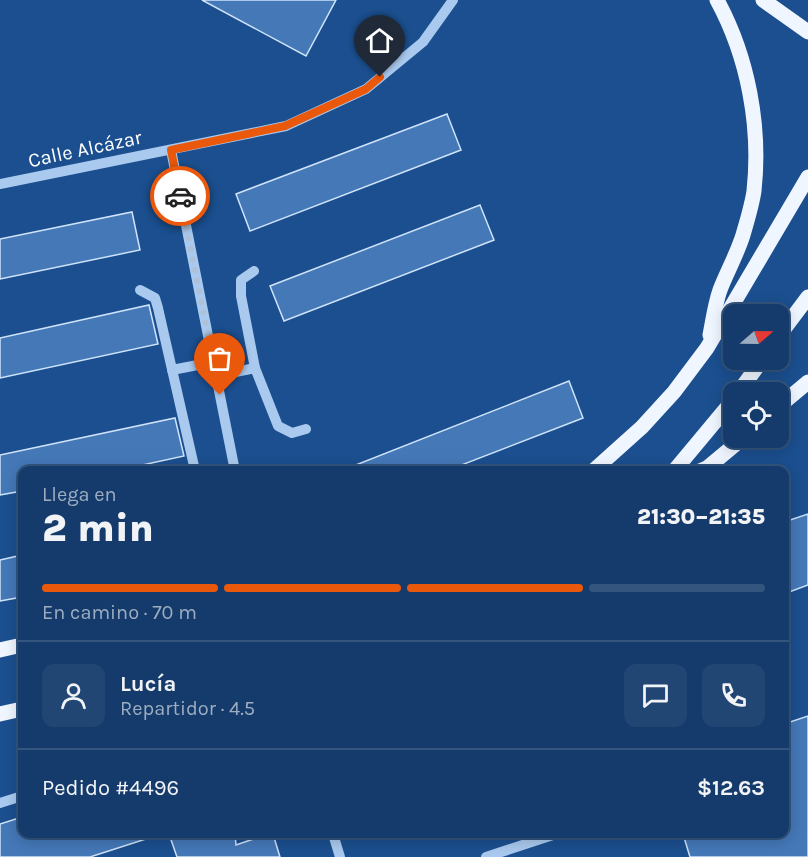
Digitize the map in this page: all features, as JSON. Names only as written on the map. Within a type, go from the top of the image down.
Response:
[{"type":"main road","points":[[707,348],[719,292],[742,237],[754,192],[756,151],[754,116],[748,83],[737,46],[717,0]]},
{"type":"main road","points":[[763,0],[808,32]]},
{"type":"main road","points":[[598,466],[642,427],[674,392],[707,348],[808,177]]},
{"type":"main road","points":[[789,322],[808,297]]},
{"type":"main road","points":[[789,398],[808,382]]},
{"type":"main road","points":[[678,466],[723,412]]},
{"type":"main road","points":[[709,466],[731,448]]},
{"type":"main road","points":[[0,650],[18,646]]},
{"type":"main road","points":[[0,714],[18,710]]},
{"type":"street","name":"Calle Alcázar","points":[[0,184],[285,126],[366,89],[423,42],[453,0]]},
{"type":"street","points":[[171,150],[234,466]]},
{"type":"street","points":[[254,271],[241,280],[241,296],[255,368],[278,426],[292,433],[306,429]]},
{"type":"street","points":[[140,290],[155,298],[194,466]]},
{"type":"street","points":[[172,370],[213,362]]},
{"type":"street","points":[[216,376],[255,368]]},
{"type":"street","points":[[0,803],[18,797]]},
{"type":"street","points":[[334,838],[340,857]]},
{"type":"street","points":[[486,857],[544,838]]},
{"type":"building","points":[[202,0],[336,0],[306,56]]},
{"type":"building","points":[[447,114],[461,150],[250,231],[236,194]]},
{"type":"building","points":[[480,205],[494,240],[284,321],[270,286]]},
{"type":"building","points":[[132,212],[140,250],[0,279],[0,239]]},
{"type":"building","points":[[149,305],[158,344],[0,378],[0,338]]},
{"type":"building","points":[[569,381],[583,418],[459,466],[353,466]]},
{"type":"building","points":[[175,418],[184,456],[138,466],[18,466],[18,492],[0,495],[0,455]]},
{"type":"building","points":[[808,514],[808,585],[789,592],[789,520]]},
{"type":"building","points":[[18,556],[18,598],[0,601],[0,560]]},
{"type":"building","points":[[808,716],[808,857],[690,857],[684,838],[789,838],[789,722]]},
{"type":"building","points":[[18,818],[18,838],[149,838],[90,857],[0,857],[0,824]]},
{"type":"building","points":[[170,838],[235,838],[236,845],[256,838],[274,838],[280,857],[177,857]]},
{"type":"way so far","points":[[180,196],[220,395]]},
{"type":"route","points":[[180,196],[171,150],[285,126],[366,89],[380,77]]}]
